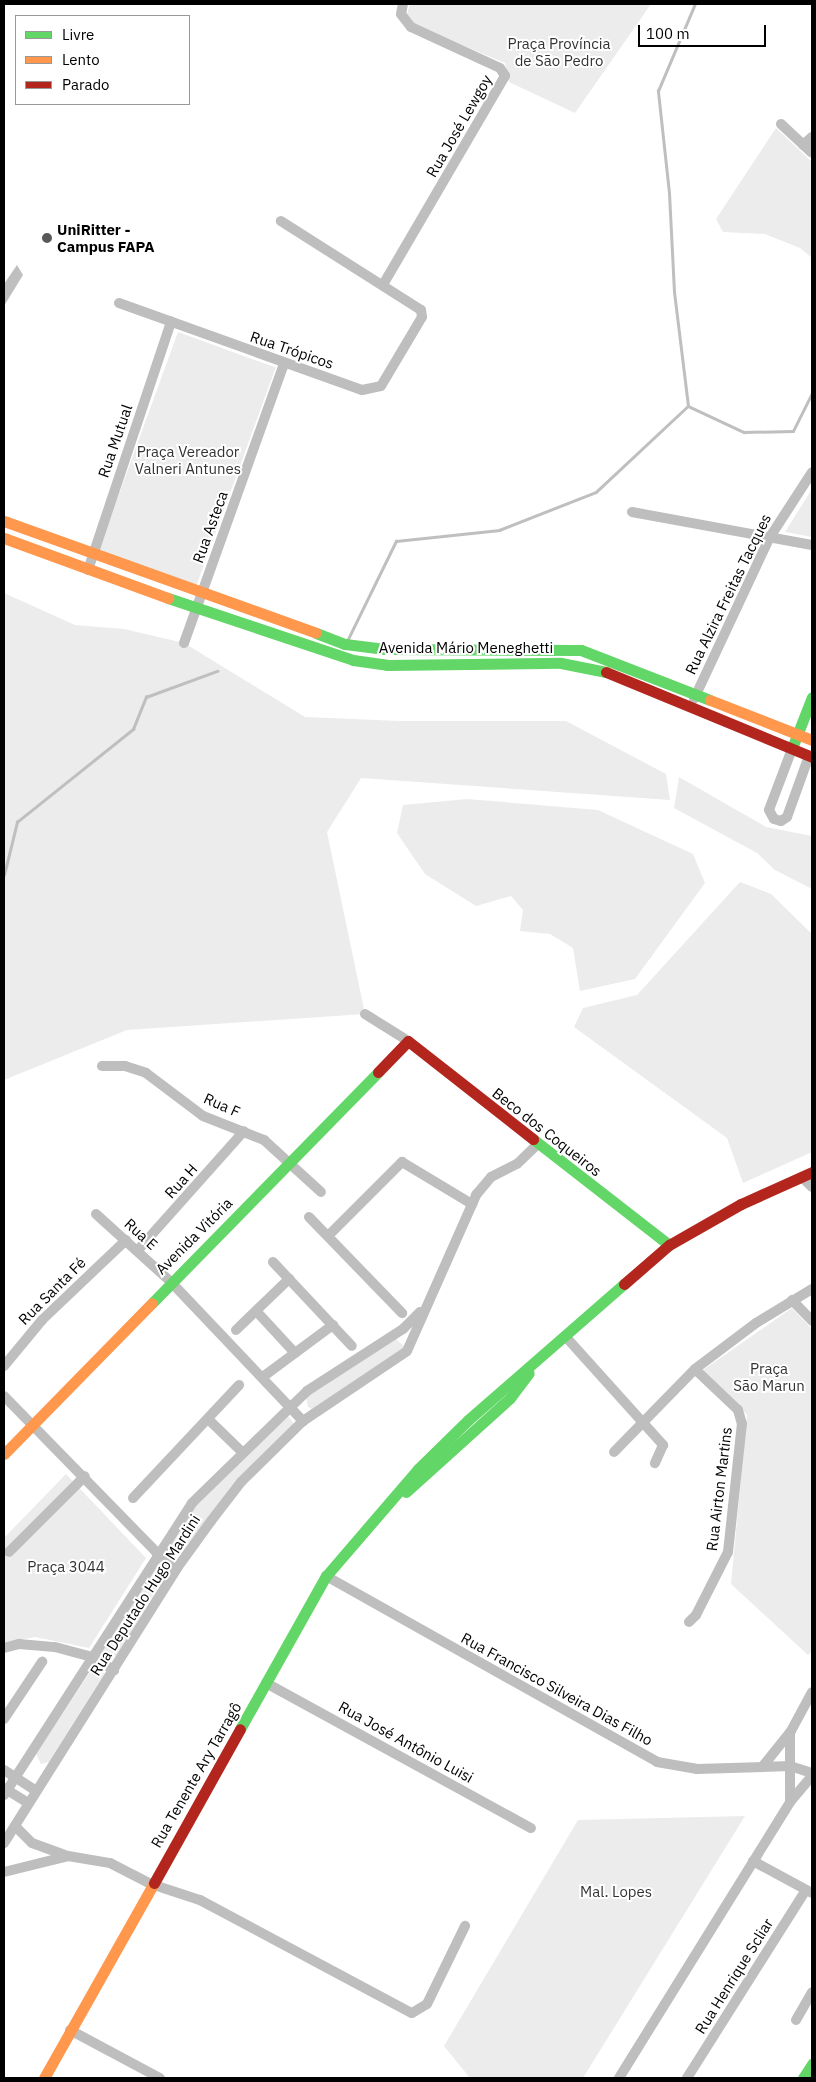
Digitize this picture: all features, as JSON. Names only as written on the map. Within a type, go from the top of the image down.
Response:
[{"type":"street","name":"Rua José Lewgoy","points":[[384,283],[505,76],[500,68],[411,27],[401,14],[404,4]]},
{"type":"street","points":[[781,124],[812,154]]},
{"type":"street","points":[[803,145],[812,137]]},
{"type":"street","points":[[281,220],[384,283]]},
{"type":"street","name":"Rua Trópicos","points":[[119,303],[362,390],[381,386],[422,318],[422,310],[384,283]]},
{"type":"street","name":"Rua Mutual","points":[[88,570],[172,322]]},
{"type":"street","name":"Rua Asteca","points":[[184,643],[284,363]]},
{"type":"street","name":"Rua Alzira Freitas Tacques","points":[[690,707],[770,537],[812,472]]},
{"type":"street","points":[[632,512],[812,545]]},
{"type":"street","name":"Avenida Mário Meneghetti","points":[[4,521],[201,596],[356,646],[467,650],[581,650],[812,740]]},
{"type":"street","name":"Avenida Mário Meneghetti","points":[[4,538],[196,609],[354,660],[387,664],[576,666],[606,672],[792,749],[811,753]]},
{"type":"street","points":[[354,660],[356,646]]},
{"type":"street","points":[[466,664],[467,650]]},
{"type":"street","points":[[576,666],[581,650]]},
{"type":"street","points":[[811,753],[787,817],[781,821],[774,819],[769,810],[812,697]]},
{"type":"street","points":[[365,1014],[408,1041]]},
{"type":"street","name":"Beco dos Coqueiros","points":[[408,1041],[537,1145],[669,1244]]},
{"type":"street","name":"Avenida Vitória","points":[[4,1454],[33,1422],[408,1041]]},
{"type":"street","name":"Rua F","points":[[102,1066],[125,1066],[146,1073],[203,1116],[244,1131],[291,1161],[321,1192]]},
{"type":"street","name":"Rua H","points":[[138,1250],[244,1131]]},
{"type":"street","name":"Rua Deputado Hugo Mardini","points":[[4,1843],[177,1568],[241,1482],[303,1421],[410,1348],[423,1310],[472,1204],[491,1177],[517,1164],[537,1145]]},
{"type":"street","points":[[328,1236],[402,1162],[472,1204]]},
{"type":"street","points":[[807,1174],[812,1187]]},
{"type":"street","name":"Rua Tenente Ary Tarragô","points":[[44,2078],[151,1884],[326,1576],[432,1455],[669,1244],[741,1204],[807,1174]]},
{"type":"street","name":"Rua E","points":[[96,1214],[138,1250],[264,1376],[303,1421]]},
{"type":"street","points":[[309,1216],[402,1313]]},
{"type":"street","name":"Rua Santa Fé","points":[[4,1366],[42,1320],[126,1240]]},
{"type":"street","points":[[273,1262],[352,1346]]},
{"type":"street","points":[[236,1330],[289,1279]]},
{"type":"street","points":[[614,1452],[695,1370],[792,1300],[812,1289]]},
{"type":"street","points":[[792,1300],[812,1321]]},
{"type":"street","name":"Rua Deputado Hugo Mardini","points":[[5,1791],[92,1657],[156,1552],[192,1503],[241,1451],[290,1406],[339,1368],[396,1334],[423,1310]]},
{"type":"street","points":[[256,1312],[295,1353]]},
{"type":"street","points":[[264,1376],[332,1325]]},
{"type":"street","points":[[396,1334],[406,1337],[410,1348]]},
{"type":"street","points":[[565,1336],[664,1446],[654,1463]]},
{"type":"street","name":"Rua Airton Martins","points":[[689,1622],[696,1615],[728,1552],[742,1424],[738,1410],[695,1370]]},
{"type":"street","points":[[133,1498],[238,1386]]},
{"type":"street","points":[[4,1396],[33,1422],[156,1552],[177,1568]]},
{"type":"street","points":[[208,1419],[241,1451]]},
{"type":"street","points":[[10,1552],[85,1476]]},
{"type":"street","name":"Rua Francisco Silveira Dias Filho","points":[[326,1576],[657,1762],[685,1769],[790,1766]]},
{"type":"street","points":[[4,1648],[36,1644],[92,1657],[114,1670]]},
{"type":"street","points":[[4,1719],[42,1662]]},
{"type":"street","name":"Rua José Antônio Luisi","points":[[266,1683],[531,1828]]},
{"type":"street","points":[[763,1766],[791,1731],[812,1692]]},
{"type":"street","points":[[790,1802],[791,1731]]},
{"type":"street","points":[[618,2078],[790,1802],[809,1777],[790,1766]]},
{"type":"street","points":[[4,1770],[36,1791]]},
{"type":"street","points":[[5,1791],[28,1803]]},
{"type":"street","points":[[15,1826],[32,1843],[68,1856],[110,1862],[151,1884],[200,1900],[412,2013],[427,2004],[465,1926]]},
{"type":"street","points":[[4,1872],[68,1856]]},
{"type":"street","points":[[753,1862],[809,1892]]},
{"type":"street","name":"Rua Henrique Scliar","points":[[687,2078],[809,1892]]},
{"type":"street","points":[[796,2020],[812,1992]]},
{"type":"street","points":[[70,2030],[160,2078]]},
{"type":"street","points":[[803,2078],[812,2064]]},
{"type":"green space","name":"Praça Província de São Pedro","points":[[410,4],[651,4],[575,113],[509,82],[505,63],[405,21]]},
{"type":"green space","points":[[776,128],[812,162],[812,258],[800,248],[765,234],[723,232],[716,219]]},
{"type":"green space","name":"Praça Vereador Valneri Antunes","points":[[178,332],[276,368],[196,587],[98,552]]},
{"type":"green space","points":[[812,489],[812,537],[785,532]]},
{"type":"green space","points":[[4,593],[75,625],[124,629],[184,643],[305,717],[400,721],[566,721],[666,774],[670,800],[361,778],[327,832],[365,1014],[127,1030],[4,1080]]},
{"type":"green space","points":[[679,777],[766,827],[812,836],[812,889],[775,870],[757,853],[674,808]]},
{"type":"green space","points":[[467,799],[598,810],[693,854],[705,883],[635,979],[580,991],[573,948],[550,934],[520,931],[523,910],[511,896],[476,906],[425,874],[397,833],[403,805]]},
{"type":"green space","points":[[740,882],[771,894],[812,934],[812,1152],[743,1183],[727,1138],[574,1027],[583,1008],[637,995]]},
{"type":"green space","name":"Praça São Marun","points":[[792,1308],[812,1329],[812,1651],[808,1655],[731,1584],[747,1415],[703,1370]]},
{"type":"green space","points":[[396,1339],[405,1347],[312,1409],[308,1407],[306,1397]]},
{"type":"green space","points":[[288,1416],[294,1424],[235,1485],[181,1552],[171,1553],[167,1548],[196,1505]]},
{"type":"green space","name":"Praça 3044","points":[[66,1474],[146,1558],[89,1648],[35,1637],[4,1643],[4,1538]]},
{"type":"green space","points":[[160,1561],[167,1565],[168,1571],[116,1656],[107,1658],[102,1651]]},
{"type":"green space","points":[[96,1663],[103,1668],[104,1674],[49,1762],[41,1764],[36,1754]]},
{"type":"green space","name":"Mal. Lopes","points":[[745,1816],[583,2078],[470,2078],[444,2046],[578,1820]]},
{"type":"shaded area","points":[[17,265],[23,275],[4,306],[4,284]]},
{"type":"waterway","points":[[688,406],[674,292],[669,193],[658,91],[695,4]]},
{"type":"waterway","points":[[688,406],[744,432],[793,431],[812,393]]},
{"type":"waterway","points":[[348,639],[396,541],[499,530],[596,492],[688,406]]},
{"type":"waterway","points":[[4,875],[17,822],[133,729],[146,697],[217,671]]},
{"type":"traffic: fast","points":[[168,598],[353,660],[387,665],[561,663],[606,672]]},
{"type":"traffic: fast","points":[[316,633],[345,644],[385,649],[581,650],[710,700]]},
{"type":"traffic: fast","points":[[794,743],[812,697]]},
{"type":"traffic: fast","points":[[152,1303],[378,1072]]},
{"type":"traffic: fast","points":[[533,1139],[669,1245]]},
{"type":"traffic: fast","points":[[240,1729],[326,1576],[418,1469],[468,1420],[624,1284]]},
{"type":"traffic: fast","points":[[406,1492],[510,1398],[529,1373]]},
{"type":"traffic: fast","points":[[803,2078],[812,2064]]},
{"type":"traffic: slow","points":[[4,521],[316,633]]},
{"type":"traffic: slow","points":[[4,538],[168,598]]},
{"type":"traffic: slow","points":[[710,700],[812,740]]},
{"type":"traffic: slow","points":[[4,1454],[152,1303]]},
{"type":"traffic: slow","points":[[44,2078],[154,1883]]},
{"type":"traffic: jam","points":[[606,672],[812,757]]},
{"type":"traffic: jam","points":[[378,1072],[408,1041],[533,1139]]},
{"type":"traffic: jam","points":[[624,1284],[669,1245],[741,1204],[812,1172]]},
{"type":"traffic: jam","points":[[154,1883],[240,1729]]},
{"type":"place","name":"UniRitter - Campus FAPA","points":[[47,238]]}]
